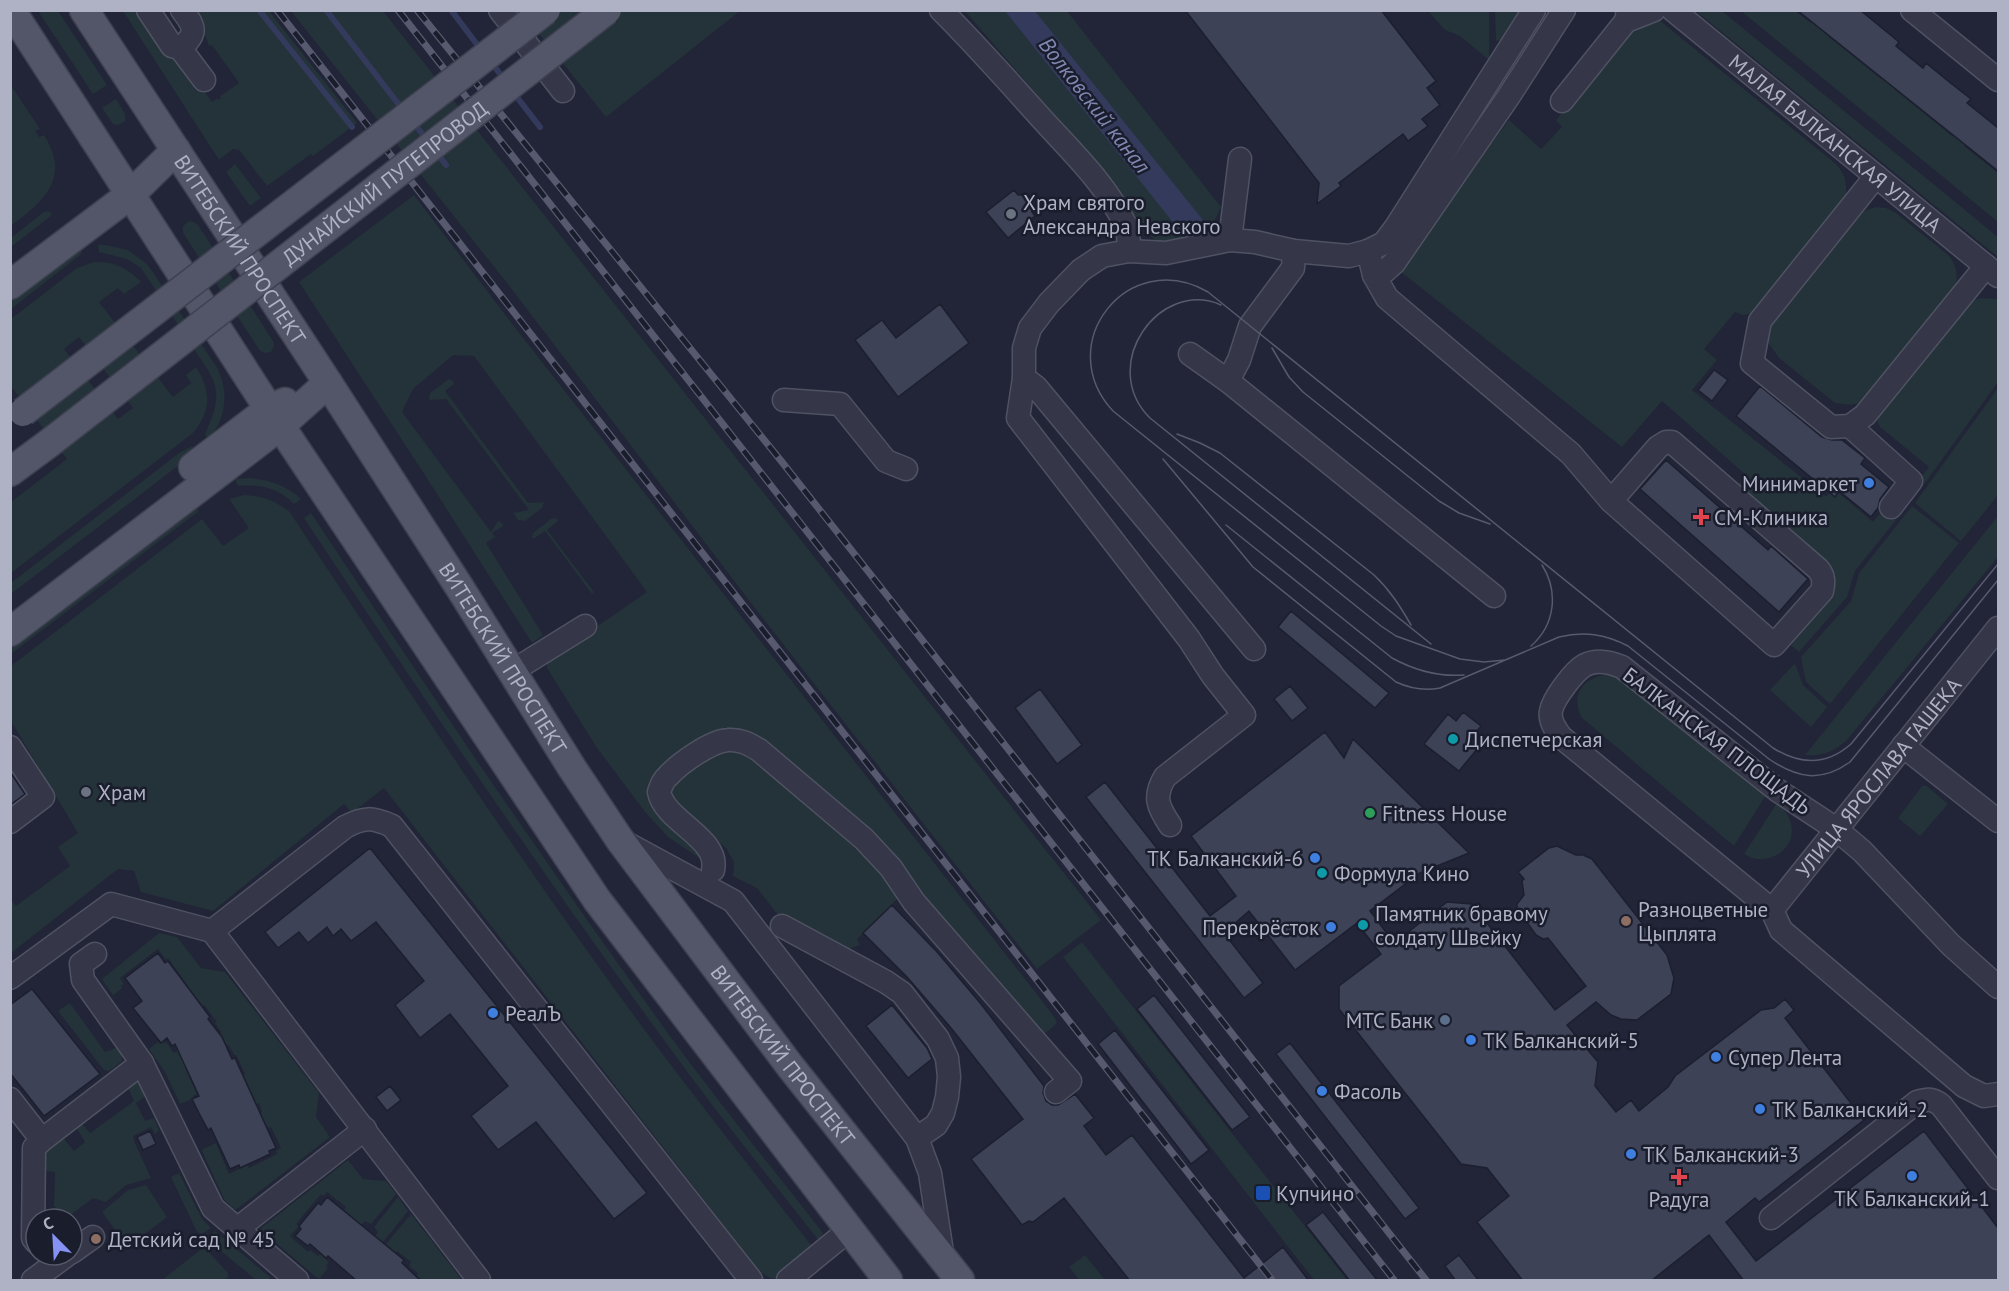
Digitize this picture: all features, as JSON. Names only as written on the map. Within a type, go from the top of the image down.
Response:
[{"type":"main road","points":[[11,10],[274,418],[597,900],[888,1281]]},
{"type":"main road","name":"ВИТЕБСКИЙ ПРОСПЕКТ","points":[[84,10],[328,383],[620,840],[790,1066],[951,1270]]},
{"type":"main road","name":"ДУНАЙСКИЙ ПУТЕПРОВОД","points":[[17,416],[546,10]]},
{"type":"main road","name":"ДУНАЙСКИЙ ПУТЕПРОВОД","points":[[10,472],[607,10]]},
{"type":"main road","points":[[10,261],[176,150]]},
{"type":"main road","points":[[10,285],[125,186]]},
{"type":"main road","points":[[10,607],[274,418],[328,383]]},
{"type":"main road","points":[[10,632],[274,418]]},
{"type":"street","points":[[148,10],[172,46],[180,48],[204,80]]},
{"type":"street","points":[[180,48],[190,40],[193,29],[192,23],[182,10]]},
{"type":"street","points":[[500,10],[563,90]]},
{"type":"street","points":[[941,10],[1058,137],[1104,191],[1125,225],[1129,238],[1129,251]]},
{"type":"street","points":[[1170,825],[1161,812],[1157,798],[1159,786],[1165,777],[1244,715],[1213,676],[1189,639],[1018,418],[1024,378],[1024,348],[1030,328],[1038,316],[1081,270],[1102,256],[1129,251],[1167,253],[1230,240],[1255,242],[1294,251],[1349,256],[1368,251],[1384,243],[1534,10]]},
{"type":"street","points":[[1374,275],[1385,271],[1394,263],[1509,96],[1564,10]]},
{"type":"street","points":[[1562,101],[1627,16],[1654,10]]},
{"type":"street","name":"МАЛАЯ БАЛКАНСКАЯ УЛИЦА","points":[[1673,10],[1992,271]]},
{"type":"street","points":[[1912,10],[1998,80]]},
{"type":"street","points":[[1230,240],[1240,159]]},
{"type":"street","points":[[1876,176],[1760,321],[1752,363],[1831,427],[1850,426],[1865,416],[1992,271]]},
{"type":"street","points":[[1228,381],[1239,360],[1250,326],[1293,268],[1294,251]]},
{"type":"street","points":[[1368,251],[1374,275],[1387,298],[1571,454],[1611,501],[1774,645],[1822,591],[1822,574],[1818,569],[1672,442],[1666,442],[1658,447],[1611,501]]},
{"type":"street","points":[[1190,354],[1228,381],[1494,596]]},
{"type":"street","points":[[1024,378],[1036,387],[1254,649]]},
{"type":"street","points":[[784,400],[840,404],[886,461],[906,469]]},
{"type":"street","points":[[1850,426],[1911,481],[1891,507]]},
{"type":"street","points":[[511,672],[585,626]]},
{"type":"street","name":"УЛИЦА ЯРОСЛАВА ГАШЕКА","points":[[1777,920],[1836,829],[1998,628]]},
{"type":"street","name":"БАЛКАНСКАЯ ПЛОЩАДЬ","points":[[1998,987],[1951,945],[1862,850],[1836,829],[1776,790],[1622,667],[1609,662],[1584,665],[1569,680],[1553,702],[1550,712],[1552,721],[1561,737],[1777,920],[1964,1086],[1984,1096],[1998,1094]]},
{"type":"street","points":[[713,870],[713,858],[705,845],[667,810],[661,801],[659,792],[668,775],[715,742],[736,740],[747,742],[864,839],[891,868],[914,902],[1070,1081],[1056,1092]]},
{"type":"street","points":[[1903,746],[1998,822]]},
{"type":"street","points":[[10,747],[43,797],[10,822]]},
{"type":"street","points":[[212,931],[345,827],[359,820],[371,819],[392,826],[751,1281]]},
{"type":"street","points":[[620,840],[733,901],[917,1138],[930,1173],[951,1270]]},
{"type":"street","points":[[10,978],[111,904],[212,931],[479,1281]]},
{"type":"street","points":[[782,926],[902,993],[938,1039],[947,1058],[949,1077],[947,1097],[943,1113],[936,1125],[917,1138]]},
{"type":"street","points":[[95,954],[81,964],[82,980],[142,1064],[213,1208],[297,1281]]},
{"type":"street","points":[[33,1207],[34,1148],[142,1064]]},
{"type":"street","points":[[10,1099],[42,1140]]},
{"type":"street","points":[[1771,1218],[1917,1102],[1926,1099],[1941,1105],[1998,1178]]},
{"type":"street","points":[[237,1229],[365,1129]]},
{"type":"street","points":[[788,1281],[849,1230]]},
{"type":"street","points":[[84,1243],[93,1237]]},
{"type":"street","points":[[33,1281],[47,1267]]},
{"type":"shaded area","points":[[38,11],[58,11],[107,85],[93,94]]},
{"type":"shaded area","points":[[123,11],[139,11],[196,91],[202,88],[212,102],[218,98],[219,100],[220,96],[239,83],[212,45],[209,46],[200,21],[192,11],[269,11],[357,123],[313,156],[311,154],[267,186],[239,150],[233,149],[219,160]]},
{"type":"shaded area","points":[[291,11],[383,11],[1101,920],[1037,969],[751,603],[507,283]]},
{"type":"shaded area","points":[[521,11],[740,11],[606,117]]},
{"type":"shaded area","points":[[965,11],[1005,11],[1184,234],[1202,220],[1035,11],[1067,11],[1221,207],[1213,224],[1186,242],[1159,243],[1141,228],[1114,187]]},
{"type":"shaded area","points":[[1428,11],[1489,11],[1489,60],[1460,36],[1445,30]]},
{"type":"shaded area","points":[[1495,11],[1525,11],[1505,39],[1496,41]]},
{"type":"shaded area","points":[[1696,11],[1722,11],[1998,237],[1998,257]]},
{"type":"shaded area","points":[[1741,11],[1795,11],[1811,23],[1815,20],[1825,28],[1823,32],[1881,79],[1885,76],[1897,85],[1894,89],[1952,136],[1956,133],[1967,142],[1964,146],[1998,173],[1998,222]]},
{"type":"shaded area","points":[[1658,19],[1836,164],[1845,181],[1845,201],[1754,313],[1743,315],[1735,312],[1704,349],[1717,360],[1692,390],[1826,497],[1833,488],[1873,522],[1886,506],[1904,499],[1909,504],[1855,571],[1847,597],[1799,652],[1791,645],[1832,598],[1835,590],[1834,582],[1735,488],[1746,475],[1662,401],[1622,447],[1400,271],[1400,266],[1509,120],[1541,149],[1562,127],[1556,120],[1632,30]]},
{"type":"shaded area","points":[[10,84],[40,129],[35,131],[39,137],[44,135],[52,150],[55,164],[54,176],[43,198],[11,226]]},
{"type":"shaded area","points":[[116,99],[125,114],[125,121],[118,125],[113,124],[102,108]]},
{"type":"shaded area","points":[[235,164],[261,198],[250,206],[226,172]]},
{"type":"shaded area","points":[[414,195],[513,325],[1043,1002],[1057,1021],[1042,1036],[756,736],[660,772],[702,860],[668,837],[645,812],[597,748],[547,668],[547,661],[647,592],[474,356],[453,355],[413,389],[402,412],[491,532],[498,521],[502,523],[503,526],[492,533],[495,537],[486,543],[543,635],[532,643],[299,282]]},
{"type":"shaded area","points":[[1876,207],[1886,208],[1896,213],[1947,254],[1955,267],[1956,283],[1953,293],[1862,402],[1851,405],[1835,403],[1779,358],[1769,344],[1769,327],[1861,212]]},
{"type":"shaded area","points":[[45,211],[52,215],[11,247],[11,238]]},
{"type":"shaded area","points":[[189,221],[198,225],[273,341],[274,346],[271,352],[260,351],[183,233],[183,226]]},
{"type":"shaded area","points":[[98,245],[128,250],[148,265],[216,366],[223,385],[224,404],[219,422],[209,440],[205,435],[216,404],[216,389],[209,372],[141,268],[127,259],[99,252]]},
{"type":"shaded area","points":[[81,247],[80,255],[11,309],[11,298]]},
{"type":"shaded area","points":[[94,262],[114,264],[126,269],[141,282],[124,294],[118,288],[99,302],[173,397],[191,383],[186,375],[196,367],[207,392],[206,408],[204,416],[193,433],[11,573],[11,502],[67,459],[13,389],[11,390],[11,319],[77,268]],"holes":[[[79,337],[133,408],[118,419],[64,349]]]},
{"type":"shaded area","points":[[1980,298],[1998,299],[1998,382],[1912,501],[1906,496],[1929,467],[1880,427],[1877,421],[1878,415],[1969,302]]},
{"type":"shaded area","points":[[449,379],[454,384],[445,391],[528,503],[544,502],[542,508],[525,521],[518,520],[513,513],[529,510],[446,399],[429,400],[430,393]]},
{"type":"shaded area","points":[[1998,388],[1998,495],[1961,541],[1915,503]]},
{"type":"shaded area","points":[[192,446],[196,452],[11,594],[11,583],[179,453]]},
{"type":"shaded area","points":[[250,478],[277,484],[290,490],[301,499],[294,504],[282,494],[269,488],[238,486],[235,479]]},
{"type":"shaded area","points":[[244,495],[268,499],[289,511],[562,916],[658,1048],[814,1249],[784,1275],[772,1279],[760,1272],[384,788],[352,813],[344,804],[213,911],[141,892],[134,871],[118,869],[11,953],[11,900],[16,906],[70,866],[58,847],[78,833],[11,721],[11,666],[202,519],[223,546],[249,528],[229,499]]},
{"type":"shaded area","points":[[193,504],[199,511],[11,654],[11,645]]},
{"type":"shaded area","points":[[1912,506],[1959,543],[1830,704],[1806,682],[1801,657],[1851,601],[1859,573]]},
{"type":"shaded area","points":[[311,513],[488,777],[624,972],[707,1086],[823,1233],[819,1241],[683,1066],[526,847],[304,518]]},
{"type":"shaded area","points":[[1998,516],[1998,557],[1846,741],[1827,752],[1805,755]]},
{"type":"shaded area","points":[[556,518],[558,521],[547,530],[594,592],[592,594],[545,531],[532,538],[533,533],[551,519]]},
{"type":"shaded area","points":[[1794,664],[1803,685],[1827,707],[1811,727],[1770,690]]},
{"type":"shaded area","points":[[1613,674],[1746,779],[1747,783],[1749,781],[1766,795],[1734,846],[1582,718],[1577,700],[1582,687],[1595,678]]},
{"type":"shaded area","points":[[738,748],[751,755],[851,839],[880,869],[898,898],[857,939],[860,945],[843,951],[778,915],[757,888],[733,876],[734,862],[726,848],[669,798],[671,785],[713,754]]},
{"type":"shaded area","points":[[1922,786],[1927,786],[1948,804],[1920,836],[1898,818]]},
{"type":"shaded area","points":[[1777,803],[1788,816],[1792,828],[1787,846],[1772,857],[1763,859],[1744,854]]},
{"type":"shaded area","points":[[159,933],[177,937],[201,968],[225,972],[319,1093],[316,1117],[330,1137],[237,1209],[234,1209],[224,1199],[203,1149],[216,1143],[229,1174],[247,1165],[249,1168],[277,1154],[276,1151],[281,1148],[271,1127],[268,1128],[260,1113],[262,1111],[259,1103],[256,1104],[236,1055],[220,1034],[215,1023],[217,1022],[204,1005],[202,1006],[168,958],[166,960],[158,949],[120,978],[124,984],[114,995],[102,979]]},
{"type":"shaded area","points":[[1082,942],[1347,1280],[1314,1280],[1063,957]]},
{"type":"shaded area","points":[[70,1003],[105,1052],[118,1047],[121,1052],[122,1061],[109,1071],[104,1070],[58,1011]]},
{"type":"shaded area","points":[[158,1042],[160,1044],[166,1042],[174,1053],[177,1051],[188,1069],[186,1070],[197,1094],[193,1096],[194,1098],[180,1104],[165,1072],[149,1049]]},
{"type":"shaded area","points":[[136,1080],[141,1081],[147,1095],[136,1103],[145,1121],[154,1118],[159,1130],[155,1134],[151,1127],[133,1136],[151,1178],[126,1185],[106,1202],[93,1198],[81,1207],[54,1207],[55,1172],[43,1171],[40,1153],[61,1139],[64,1139],[74,1151],[85,1142],[76,1127],[83,1125],[90,1133],[134,1101],[128,1088]]},
{"type":"shaded area","points":[[348,1160],[363,1179],[386,1181],[396,1194],[371,1224],[365,1221],[361,1225],[344,1210],[346,1207],[327,1192],[323,1196],[321,1194],[296,1224],[299,1226],[290,1236],[308,1252],[310,1250],[318,1256],[320,1254],[329,1262],[326,1266],[328,1268],[320,1278],[317,1278],[260,1229]]},
{"type":"shaded area","points":[[179,1173],[202,1219],[211,1228],[201,1235],[196,1230],[171,1177]]},
{"type":"shaded area","points":[[146,1185],[167,1217],[128,1247],[102,1212],[128,1190]]},
{"type":"shaded area","points":[[398,1197],[408,1211],[383,1242],[375,1236],[378,1232],[374,1227]]},
{"type":"shaded area","points":[[411,1214],[462,1280],[422,1280],[417,1276],[418,1273],[409,1266],[411,1262],[397,1251],[395,1253],[386,1244]]},
{"type":"shaded area","points":[[215,1231],[271,1278],[256,1280],[205,1238]]},
{"type":"shaded area","points":[[204,1247],[228,1273],[225,1280],[162,1280]]},
{"type":"shaded area","points":[[1085,1255],[1105,1280],[1079,1280],[1069,1267]]},
{"type":"water","name":"Волковский канал","points":[[1005,11],[1035,11],[1203,220],[1183,235]]},
{"type":"building","points":[[1185,10],[1381,10],[1436,81],[1427,88],[1440,105],[1422,119],[1428,126],[1408,141],[1403,134],[1339,183],[1341,186],[1317,204],[1319,183]]},
{"type":"building","points":[[1797,10],[1860,10],[1899,42],[1896,46],[1923,68],[1926,63],[1971,99],[1967,103],[1998,128],[1998,171]]},
{"type":"building","name":"Храм святого Александра Невского","points":[[1014,190],[1018,195],[1027,195],[1030,198],[1033,202],[1032,212],[1035,216],[1008,238],[986,212]]},
{"type":"building","points":[[940,304],[969,343],[898,397],[855,340],[882,320],[896,338]]},
{"type":"building","points":[[1714,370],[1728,380],[1712,401],[1698,390]]},
{"type":"building","points":[[1760,386],[1822,437],[1842,440],[1865,458],[1861,464],[1889,487],[1871,517],[1839,491],[1835,497],[1736,416]]},
{"type":"building","name":"СМ-Клиника","points":[[1666,460],[1768,550],[1771,546],[1808,579],[1779,612],[1640,489]]},
{"type":"building","points":[[1291,611],[1389,693],[1375,708],[1278,627]]},
{"type":"building","points":[[1290,686],[1308,708],[1292,721],[1274,699]]},
{"type":"building","points":[[1040,689],[1082,745],[1057,764],[1015,708]]},
{"type":"building","name":"Диспетчерская","points":[[1463,712],[1481,726],[1474,735],[1483,742],[1459,771],[1424,744],[1448,714],[1456,721]]},
{"type":"building","points":[[1325,732],[1344,758],[1353,739],[1469,853],[1420,873],[1370,911],[1394,943],[1447,902],[1472,904],[1555,1010],[1586,986],[1548,938],[1543,939],[1536,935],[1517,908],[1517,904],[1524,895],[1522,881],[1524,879],[1518,872],[1549,848],[1557,846],[1576,855],[1592,859],[1667,955],[1674,978],[1671,994],[1637,1020],[1621,1019],[1611,1015],[1596,1002],[1567,1025],[1598,1062],[1595,1086],[1616,1112],[1631,1100],[1639,1111],[1668,1087],[1675,1076],[1761,1010],[1774,1008],[1785,999],[1794,1010],[1785,1018],[1864,1120],[1759,1202],[1755,1198],[1726,1222],[1756,1261],[1924,1131],[1998,1228],[1998,1281],[1744,1281],[1709,1235],[1651,1281],[1523,1281],[1477,1222],[1509,1196],[1487,1168],[1461,1164],[1339,1009],[1339,986],[1381,954],[1357,923],[1295,970],[1249,911],[1224,933],[1263,983],[1244,998],[1086,797],[1105,782],[1210,916],[1236,896],[1191,836]]},
{"type":"building","points":[[10,772],[25,794],[10,805]]},
{"type":"building","points":[[370,848],[647,1193],[614,1219],[536,1122],[498,1150],[471,1116],[508,1086],[450,1014],[420,1038],[395,1005],[424,981],[376,922],[351,941],[341,929],[333,936],[327,927],[308,943],[299,932],[278,948],[265,932]]},
{"type":"building","points":[[892,905],[938,953],[981,1004],[1044,1086],[1043,1093],[1046,1101],[1052,1105],[1058,1105],[1075,1094],[1094,1118],[1084,1126],[1106,1155],[1132,1135],[1244,1278],[1283,1247],[1309,1281],[1130,1281],[1064,1198],[1033,1222],[1029,1221],[1022,1225],[971,1159],[1023,1119],[951,1028],[907,977],[863,933]]},
{"type":"building","points":[[158,953],[165,963],[168,961],[210,1017],[208,1019],[222,1037],[232,1059],[235,1058],[276,1148],[269,1151],[270,1154],[240,1168],[239,1165],[230,1169],[211,1128],[208,1130],[199,1113],[192,1099],[199,1096],[175,1044],[172,1046],[167,1038],[161,1043],[133,1008],[142,1001],[125,978]]},
{"type":"building","points":[[32,989],[100,1074],[44,1116],[10,1073],[10,1005]]},
{"type":"building","points":[[1154,995],[1250,1117],[1232,1130],[1137,1009]]},
{"type":"building","points":[[892,1005],[927,1048],[932,1059],[908,1078],[866,1026]]},
{"type":"building","points":[[1115,1030],[1209,1150],[1191,1164],[1098,1044]]},
{"type":"building","points":[[1290,1043],[1419,1208],[1405,1219],[1276,1054]]},
{"type":"building","points":[[390,1086],[401,1100],[387,1111],[376,1097]]},
{"type":"building","points":[[150,1131],[156,1144],[143,1150],[137,1137]]},
{"type":"building","points":[[327,1197],[404,1260],[402,1263],[421,1281],[357,1281],[328,1256],[326,1258],[310,1244],[308,1246],[295,1236],[301,1229],[299,1226],[318,1203],[321,1205]]},
{"type":"building","points":[[1323,1212],[1378,1281],[1350,1281],[1306,1225]]},
{"type":"building","points":[[1459,1255],[1479,1281],[1456,1281],[1445,1266]]},
{"type":"waterway","points":[[259,10],[352,127]]},
{"type":"waterway","points":[[326,10],[403,110]]},
{"type":"waterway","points":[[451,10],[482,51]]},
{"type":"waterway","points":[[490,61],[504,79]]},
{"type":"waterway","points":[[513,92],[540,127]]},
{"type":"waterway","points":[[413,122],[427,140]]},
{"type":"waterway","points":[[437,153],[446,165]]},
{"type":"tram line","points":[[1505,660],[1484,662],[1460,659],[1396,636],[1113,411],[1096,385],[1090,358],[1095,332],[1107,309],[1126,292],[1151,282],[1178,281],[1208,292],[1773,748],[1793,758],[1813,761],[1822,759],[1842,751],[1851,744],[1998,564]]},
{"type":"tram line","points":[[1221,305],[1198,300],[1177,304],[1158,315],[1143,332],[1133,352],[1130,374],[1135,397],[1150,418],[1431,644]]},
{"type":"tram line","points":[[1272,348],[1289,377],[1303,392],[1439,501],[1459,513],[1490,524]]},
{"type":"tram line","points":[[1177,434],[1220,453],[1374,575],[1394,598],[1411,625]]},
{"type":"tram line","points":[[1163,459],[1253,567],[1396,682],[1418,689],[1440,688],[1559,637],[1577,634],[1603,636],[1628,646],[1769,759],[1789,770],[1809,776],[1829,773],[1850,762],[1998,580]]},
{"type":"tram line","points":[[1226,525],[1392,658],[1427,672],[1464,675]]},
{"type":"tram line","points":[[1531,646],[1545,628],[1552,608],[1551,586],[1542,565]]},
{"type":"railway","points":[[277,10],[1272,1280]]},
{"type":"railway","points":[[398,10],[1394,1280]]},
{"type":"railway","points":[[417,10],[782,462],[1426,1280]]},
{"type":"place","name":"Храм святого Александра Невского","points":[[1011,214]]},
{"type":"place","name":"Минимаркет","points":[[1869,483]]},
{"type":"place","name":"СМ-Клиника","points":[[1701,517]]},
{"type":"place","name":"Диспетчерская","points":[[1453,739]]},
{"type":"place","name":"Храм","points":[[86,792]]},
{"type":"place","name":"Fitness House","points":[[1370,813]]},
{"type":"place","name":"ТК Балканский-6","points":[[1315,858]]},
{"type":"place","name":"Формула Кино","points":[[1322,873]]},
{"type":"place","name":"Разноцветные Цыплята","points":[[1626,921]]},
{"type":"place","name":"Памятник бравому солдату Швейку","points":[[1363,925]]},
{"type":"place","name":"Перекрёсток","points":[[1331,927]]},
{"type":"place","name":"РеалЪ","points":[[493,1013]]},
{"type":"place","name":"МТС Банк","points":[[1445,1020]]},
{"type":"place","name":"ТК Балканский-5","points":[[1471,1040]]},
{"type":"place","name":"Супер Лента","points":[[1716,1057]]},
{"type":"place","name":"Фасоль","points":[[1322,1091]]},
{"type":"place","name":"ТК Балканский-2","points":[[1760,1109]]},
{"type":"place","name":"ТК Балканский-3","points":[[1631,1154]]},
{"type":"place","name":"ТК Балканский-1","points":[[1912,1176]]},
{"type":"place","name":"Радуга","points":[[1679,1177]]},
{"type":"place","name":"Купчино","points":[[1263,1193]]},
{"type":"place","name":"Детский сад № 45","points":[[96,1239]]}]
